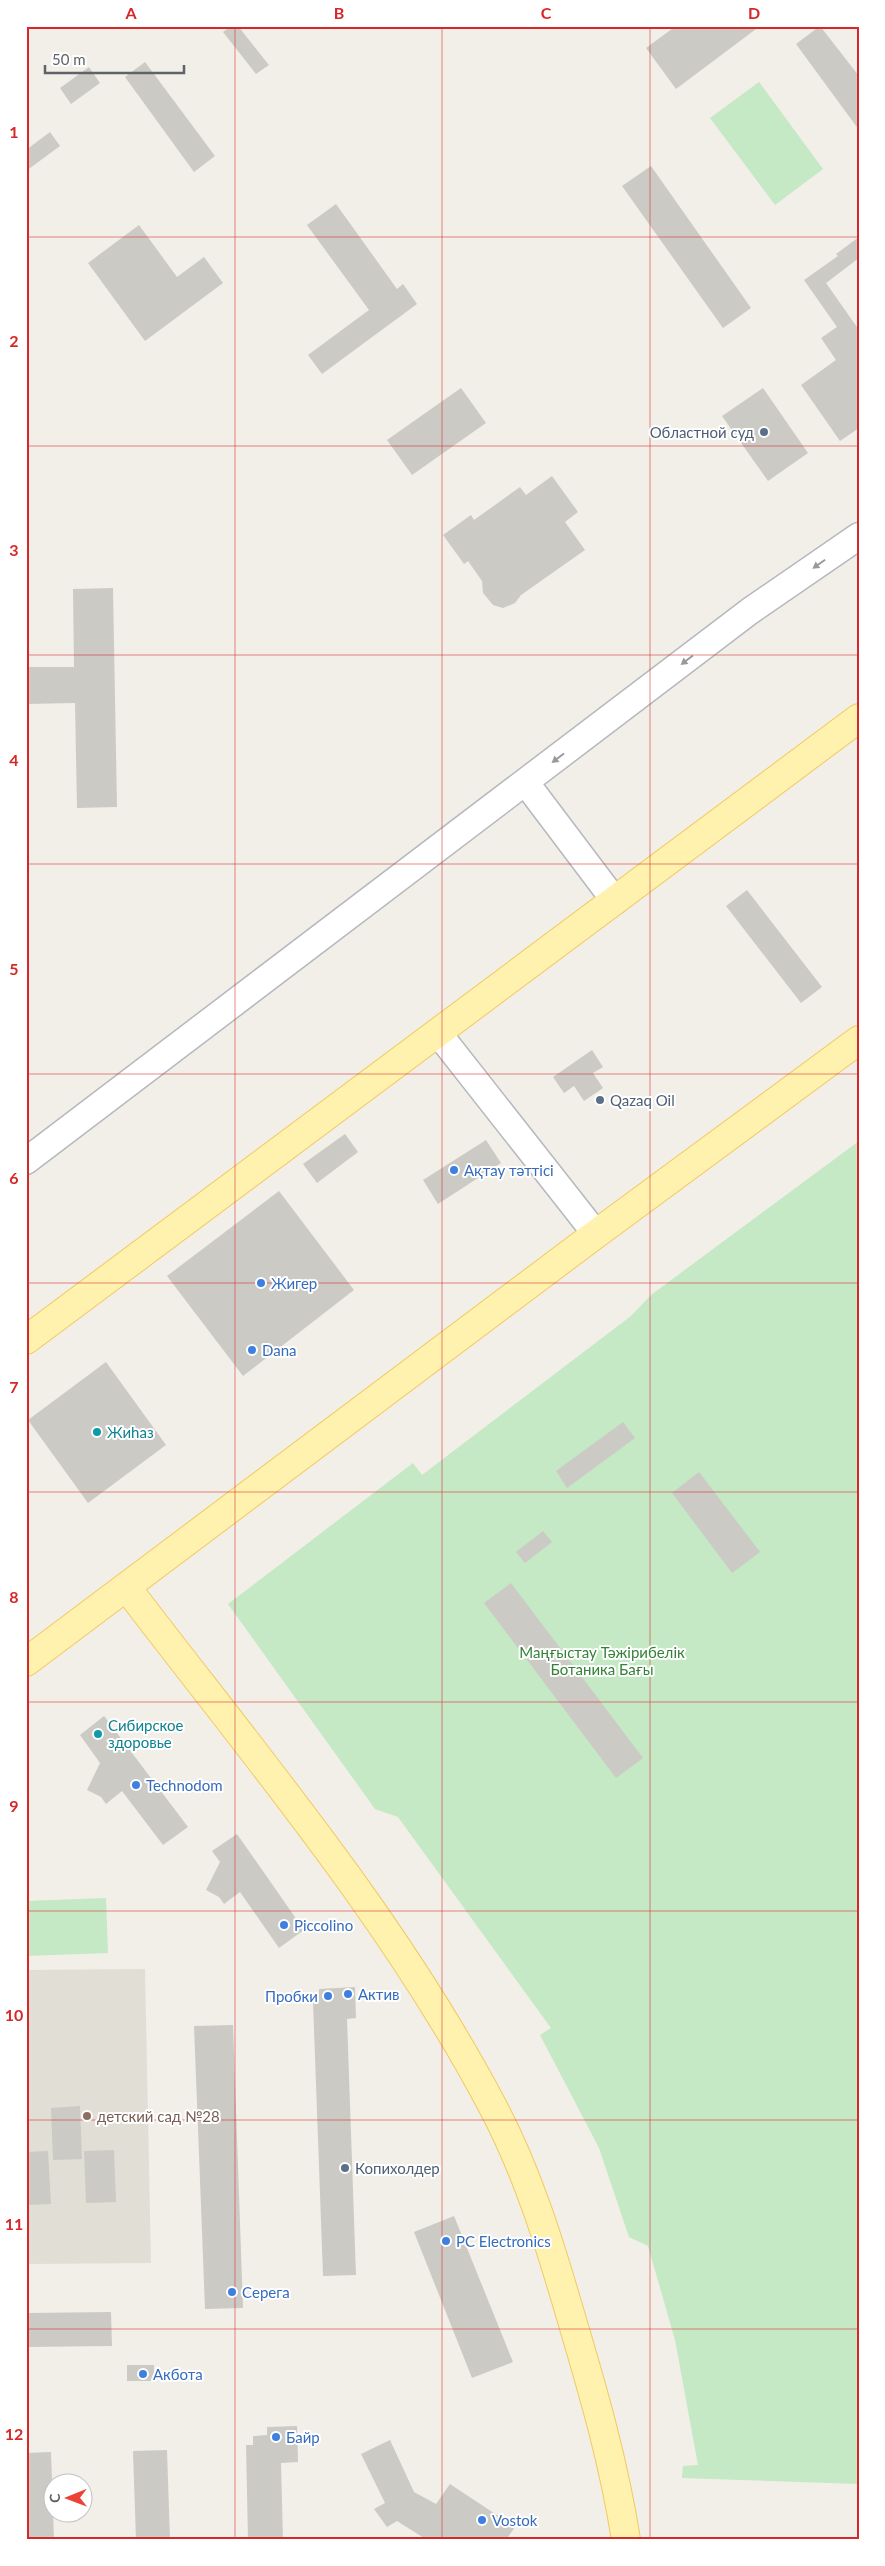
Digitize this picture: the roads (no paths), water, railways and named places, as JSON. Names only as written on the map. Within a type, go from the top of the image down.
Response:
[{"type":"main road","points":[[26,1340],[859,718]]},
{"type":"main road","points":[[26,1662],[596,1234],[859,1040]]},
{"type":"main road","points":[[127,1588],[372,1910],[437,2007],[494,2109],[541,2217],[604,2429],[626,2540]]},
{"type":"street","points":[[26,1162],[750,612],[859,536]]},
{"type":"street","points":[[526,783],[614,901]]},
{"type":"street","points":[[438,1033],[596,1234]]},
{"type":"place","name":"Областной суд","points":[[764,432]]},
{"type":"place","name":"Qazaq Oil","points":[[600,1100]]},
{"type":"place","name":"Ақтау тәттісі","points":[[454,1170]]},
{"type":"place","name":"Жигер","points":[[261,1283]]},
{"type":"place","name":"Dana","points":[[252,1350]]},
{"type":"place","name":"Жиhаз","points":[[97,1432]]},
{"type":"place","name":"Сибирское здоровье","points":[[98,1734]]},
{"type":"place","name":"Technodom","points":[[136,1785]]},
{"type":"place","name":"Piccolino","points":[[284,1925]]},
{"type":"place","name":"Актив","points":[[348,1994]]},
{"type":"place","name":"Пробки","points":[[328,1996]]},
{"type":"place","name":"детский сад №28","points":[[87,2116]]},
{"type":"place","name":"Копихолдер","points":[[345,2168]]},
{"type":"place","name":"PC Electronics","points":[[446,2241]]},
{"type":"place","name":"Cерега","points":[[232,2292]]},
{"type":"place","name":"Акбота","points":[[143,2374]]},
{"type":"place","name":"Байр","points":[[276,2437]]},
{"type":"place","name":"Vostok","points":[[482,2520]]},
{"type":"park label","name":"Маңғыстау Тәжірибелік Ботаника Бағы","points":[[602,1660]]}]
